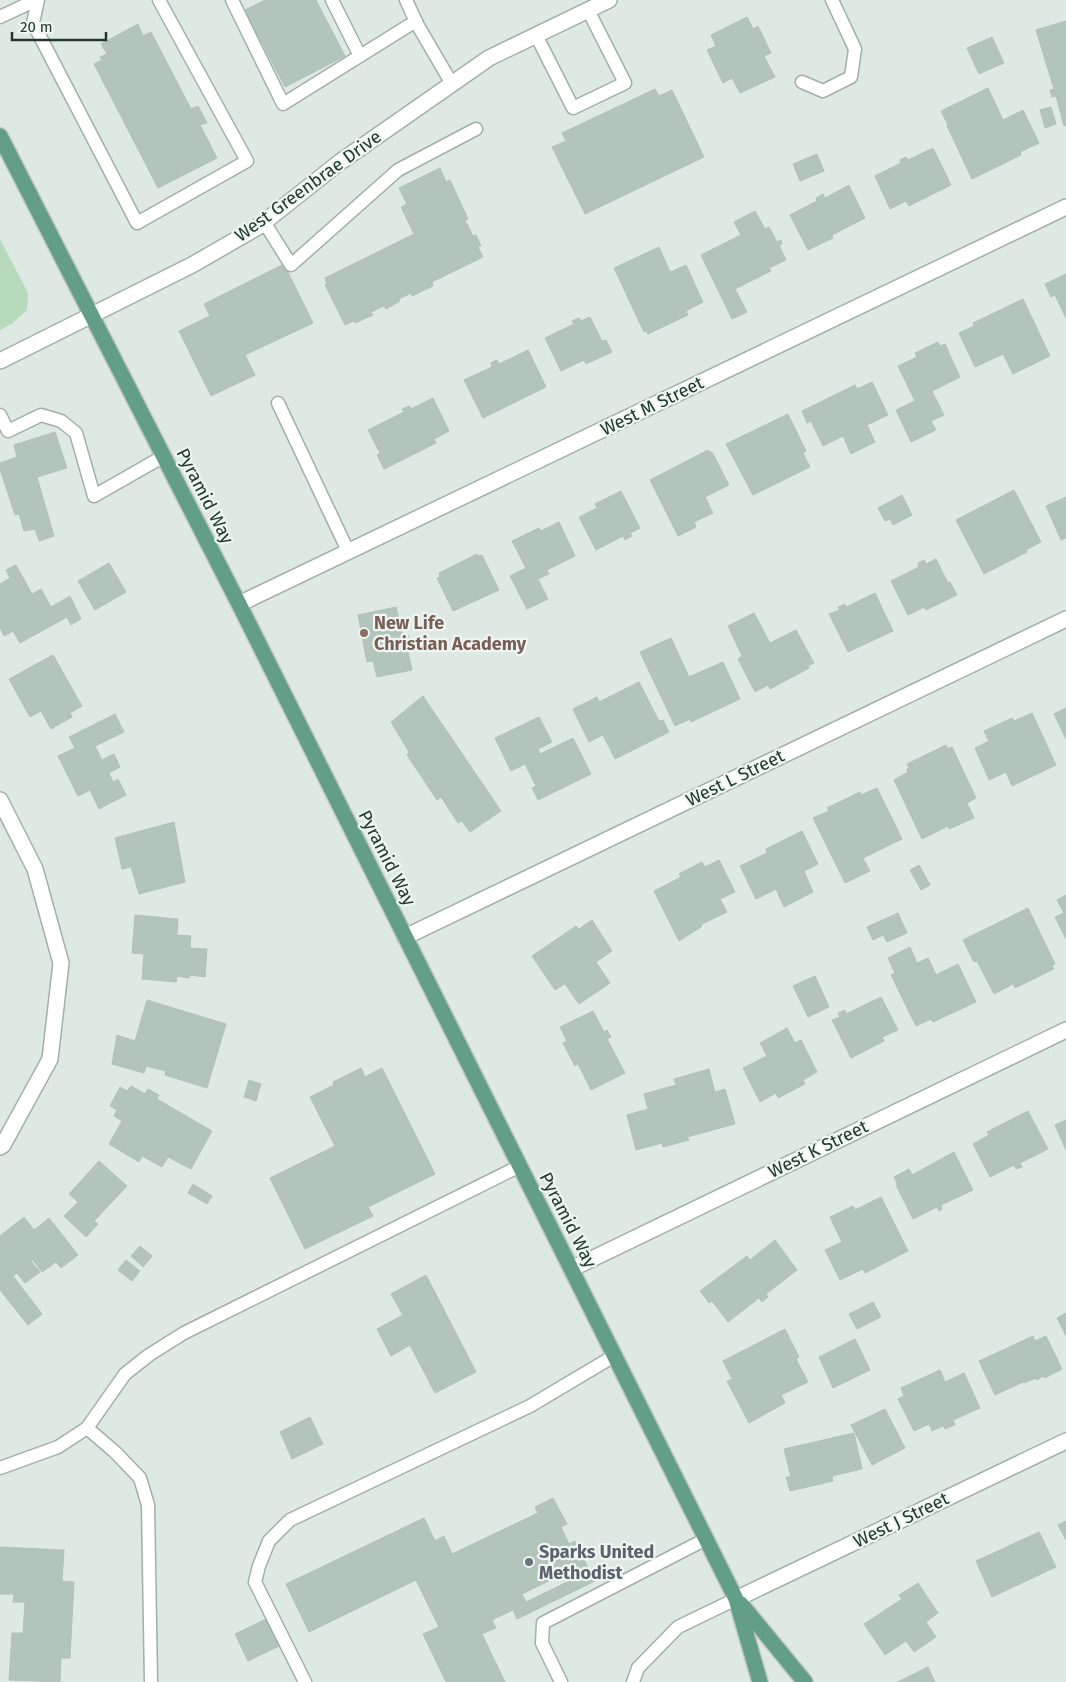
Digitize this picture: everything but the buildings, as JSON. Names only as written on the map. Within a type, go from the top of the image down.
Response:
[{"type":"main road","name":"Pyramid Way","points":[[0,136],[239,604],[736,1599],[760,1682]]},
{"type":"main road","name":"Pyramid Way","points":[[736,1599],[801,1675],[804,1682]]},
{"type":"street","name":"West Greenbrae Drive","points":[[0,361],[192,265],[264,222],[340,162],[489,58],[609,0]]},
{"type":"street","name":"West M Street","points":[[239,604],[1066,207]]},
{"type":"street","name":"West L Street","points":[[405,937],[1066,619]]},
{"type":"street","points":[[0,800],[35,869],[61,963],[50,1059],[0,1147]]},
{"type":"street","name":"West K Street","points":[[571,1269],[1066,1030]]},
{"type":"street","name":"West J Street","points":[[736,1599],[1066,1441]]},
{"type":"lane","points":[[37,0],[33,23],[137,223],[247,161],[159,0]]},
{"type":"lane","points":[[0,16],[37,0]]},
{"type":"lane","points":[[232,0],[283,104],[416,21]]},
{"type":"lane","points":[[332,0],[360,56]]},
{"type":"lane","points":[[406,0],[452,84]]},
{"type":"lane","points":[[802,82],[823,91],[851,77],[855,49],[832,0]]},
{"type":"lane","points":[[536,35],[574,108],[625,83],[588,10]]},
{"type":"lane","points":[[264,222],[291,265],[398,170],[476,129]]},
{"type":"lane","points":[[278,403],[348,552]]},
{"type":"lane","points":[[0,415],[8,431],[41,415],[61,421],[76,433],[94,496],[164,456]]},
{"type":"lane","points":[[0,1468],[58,1447],[88,1428],[125,1374],[149,1355],[184,1333],[520,1166]]},
{"type":"lane","points":[[305,1682],[255,1582],[259,1566],[270,1540],[290,1520],[530,1406],[614,1356]]},
{"type":"lane","points":[[88,1428],[140,1478],[148,1505],[151,1682]]},
{"type":"lane","points":[[561,1682],[542,1643],[543,1623],[706,1539]]},
{"type":"lane","points":[[633,1682],[638,1668],[678,1627],[736,1599]]},
{"type":"green space","points":[[0,239],[28,293],[27,310],[13,323],[0,330]]},
{"type":"place","name":"New Life Christian Academy","points":[[364,633]]},
{"type":"place","name":"Sparks United Methodist","points":[[529,1562]]}]
